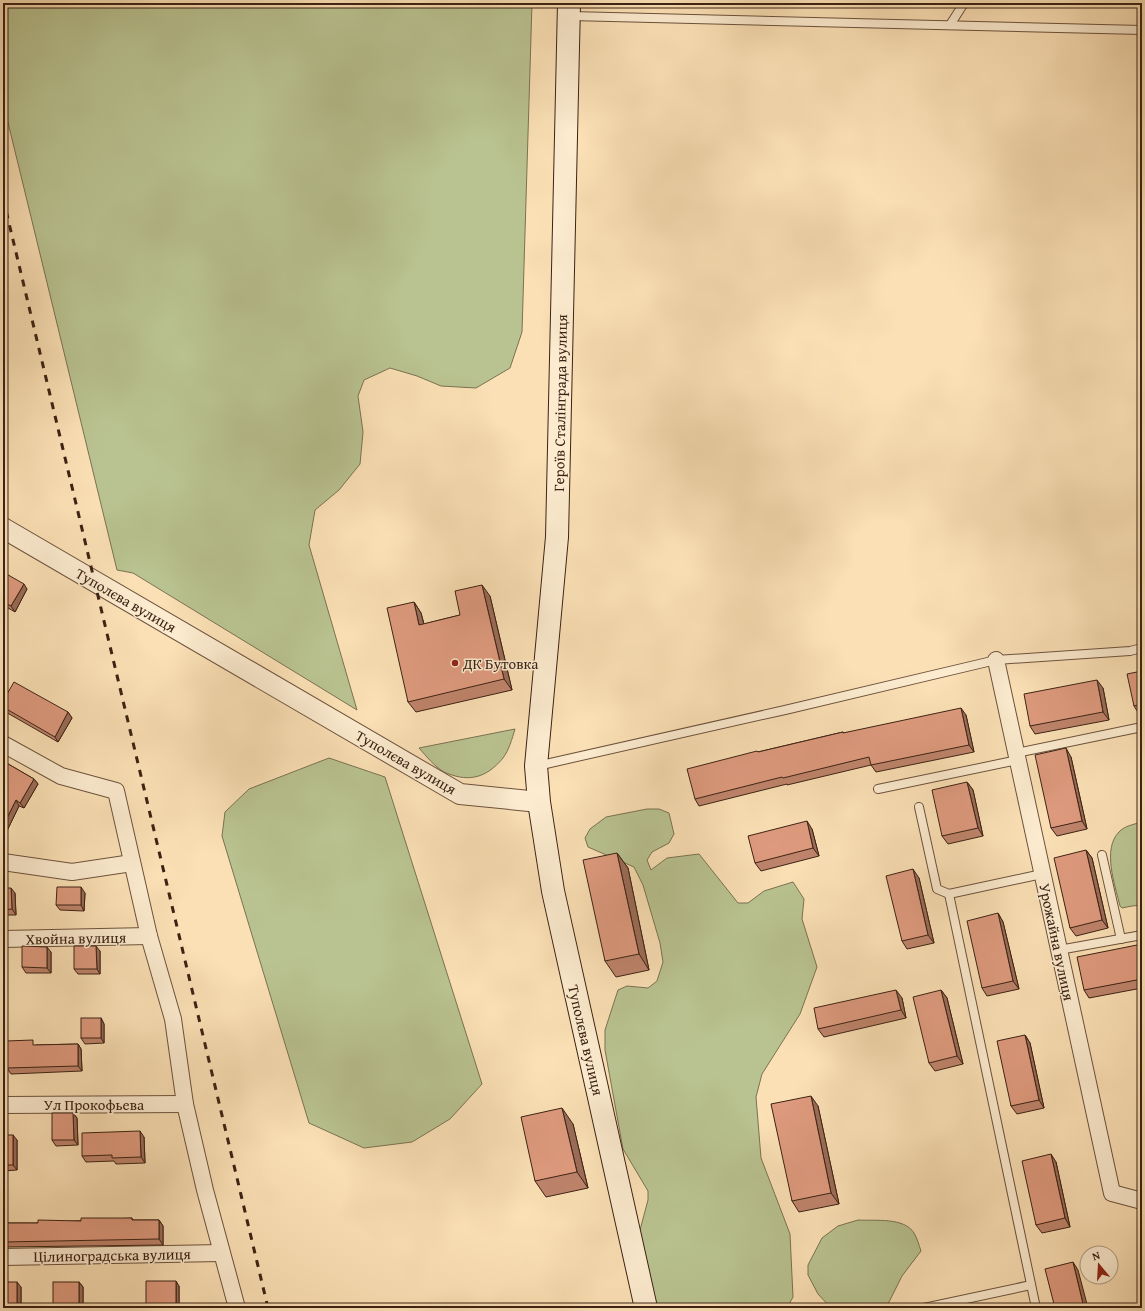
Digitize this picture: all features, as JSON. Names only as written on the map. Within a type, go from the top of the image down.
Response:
[{"type":"main road","name":"Героїв Сталінграда вулиця","points":[[539,802],[536,766],[557,537],[569,10]]},
{"type":"main road","name":"Туполєва вулиця","points":[[539,802],[553,891],[646,1308]]},
{"type":"street","name":"Туполєва вулиця","points":[[3,528],[460,794],[539,802]]},
{"type":"street","name":"Урожайна вулиця","points":[[996,660],[1112,1193],[1142,1201]]},
{"type":"street","points":[[3,744],[61,776],[116,791],[148,936],[173,1019],[185,1104],[205,1190],[237,1308]]},
{"type":"street","points":[[3,862],[72,872],[132,863]]},
{"type":"street","name":"Хвойна вулиця","points":[[3,939],[148,936]]},
{"type":"street","name":"Ул Прокофьева","points":[[3,1105],[185,1104]]},
{"type":"street","name":"Цілиноградська вулиця","points":[[3,1257],[221,1253]]},
{"type":"lane","points":[[950,25],[964,3]]},
{"type":"lane","points":[[569,10],[950,25],[1142,30]]},
{"type":"lane","points":[[536,766],[785,710],[996,660],[1130,651],[1142,648]]},
{"type":"lane","points":[[878,789],[1142,727]]},
{"type":"lane","points":[[919,807],[937,889],[949,894],[1042,874]]},
{"type":"lane","points":[[1102,855],[1121,939]]},
{"type":"lane","points":[[949,894],[1036,1308]]},
{"type":"lane","points":[[1059,950],[1142,936]]},
{"type":"lane","points":[[924,1308],[1031,1286]]},
{"type":"green space","points":[[3,3],[532,3],[522,332],[510,368],[476,388],[441,386],[417,376],[390,368],[364,380],[358,396],[363,432],[360,464],[339,490],[315,510],[309,545],[357,710],[133,573],[117,570],[3,102]]},
{"type":"green space","points":[[515,729],[509,748],[503,758],[492,769],[480,776],[467,778],[444,772],[440,770],[419,748]]},
{"type":"green space","points":[[329,758],[385,777],[482,1084],[450,1119],[412,1142],[364,1148],[309,1123],[222,836],[225,812],[249,789]]},
{"type":"green space","points":[[647,809],[659,809],[669,813],[674,834],[669,843],[652,852],[647,860],[651,870],[667,858],[699,854],[738,903],[748,903],[764,891],[793,882],[804,899],[802,919],[817,967],[800,1014],[762,1074],[756,1097],[761,1158],[790,1234],[793,1297],[787,1308],[656,1308],[651,1298],[640,1230],[648,1200],[648,1191],[623,1149],[605,1050],[605,1030],[618,990],[627,986],[648,988],[657,981],[663,962],[660,943],[643,885],[634,867],[588,847],[585,838],[590,829],[606,817]]},
{"type":"green space","points":[[1142,822],[1142,905],[1122,908],[1120,906],[1111,868],[1111,848],[1114,839],[1121,830]]},
{"type":"green space","points":[[858,1220],[881,1220],[903,1224],[914,1233],[921,1251],[902,1276],[888,1304],[875,1308],[831,1308],[818,1294],[808,1275],[808,1265],[822,1238],[838,1226]]},
{"type":"building","points":[[3,572],[24,584],[11,606],[3,602]]},
{"type":"building","name":"ДК Бутовка","points":[[482,585],[504,679],[408,702],[387,608],[414,602],[419,625],[460,615],[455,591]]},
{"type":"building","points":[[1142,671],[1142,704],[1134,706],[1127,674]]},
{"type":"building","points":[[1097,680],[1103,712],[1030,726],[1024,694]]},
{"type":"building","points":[[14,682],[68,712],[55,737],[3,707],[3,701]]},
{"type":"building","points":[[961,708],[969,745],[871,765],[869,757],[695,799],[687,769],[757,751]]},
{"type":"building","points":[[1066,748],[1082,821],[1051,828],[1035,755]]},
{"type":"building","points":[[1142,750],[1142,766],[1139,751]]},
{"type":"building","points":[[3,761],[34,779],[20,803],[16,800],[3,826]]},
{"type":"building","points":[[967,782],[978,828],[942,836],[932,790]]},
{"type":"building","points":[[807,821],[813,848],[755,863],[748,836]]},
{"type":"building","points":[[1086,850],[1102,920],[1070,928],[1054,858]]},
{"type":"building","points":[[617,853],[639,954],[605,961],[583,860]]},
{"type":"building","points":[[913,869],[928,935],[902,941],[886,876]]},
{"type":"building","points":[[57,887],[81,887],[81,905],[56,905]]},
{"type":"building","points":[[3,888],[11,888],[12,909],[3,910]]},
{"type":"building","points":[[998,913],[1013,981],[982,988],[967,921]]},
{"type":"building","points":[[1142,944],[1142,979],[1084,990],[1077,957]]},
{"type":"building","points":[[22,946],[47,947],[47,968],[22,967]]},
{"type":"building","points":[[74,946],[96,946],[97,969],[74,969]]},
{"type":"building","points":[[896,990],[901,1010],[818,1029],[814,1008]]},
{"type":"building","points":[[941,990],[957,1056],[929,1063],[913,997]]},
{"type":"building","points":[[81,1018],[101,1018],[101,1038],[81,1038]]},
{"type":"building","points":[[1025,1035],[1039,1100],[1011,1106],[997,1041]]},
{"type":"building","points":[[33,1040],[33,1045],[78,1044],[78,1066],[7,1068],[6,1041]]},
{"type":"building","points":[[811,1096],[831,1193],[792,1201],[771,1104]]},
{"type":"building","points":[[562,1108],[577,1172],[535,1181],[521,1117]]},
{"type":"building","points":[[52,1113],[73,1113],[74,1140],[52,1140]]},
{"type":"building","points":[[140,1131],[141,1157],[112,1158],[112,1155],[82,1156],[82,1133]]},
{"type":"building","points":[[3,1135],[13,1135],[13,1165],[3,1165]]},
{"type":"building","points":[[1051,1154],[1065,1218],[1036,1225],[1022,1161]]},
{"type":"building","points":[[81,1218],[132,1218],[132,1220],[159,1220],[159,1239],[3,1242],[3,1223],[38,1223],[38,1220],[81,1221]]},
{"type":"building","points":[[1073,1262],[1084,1308],[1055,1308],[1045,1269]]},
{"type":"building","points":[[146,1281],[176,1281],[176,1305],[146,1306]]},
{"type":"building","points":[[3,1282],[17,1282],[17,1304],[3,1304]]},
{"type":"building","points":[[53,1282],[79,1282],[79,1304],[53,1304]]},
{"type":"railway","points":[[3,198],[268,1308]]},
{"type":"place","name":"ДК Бутовка","points":[[455,663]]}]
